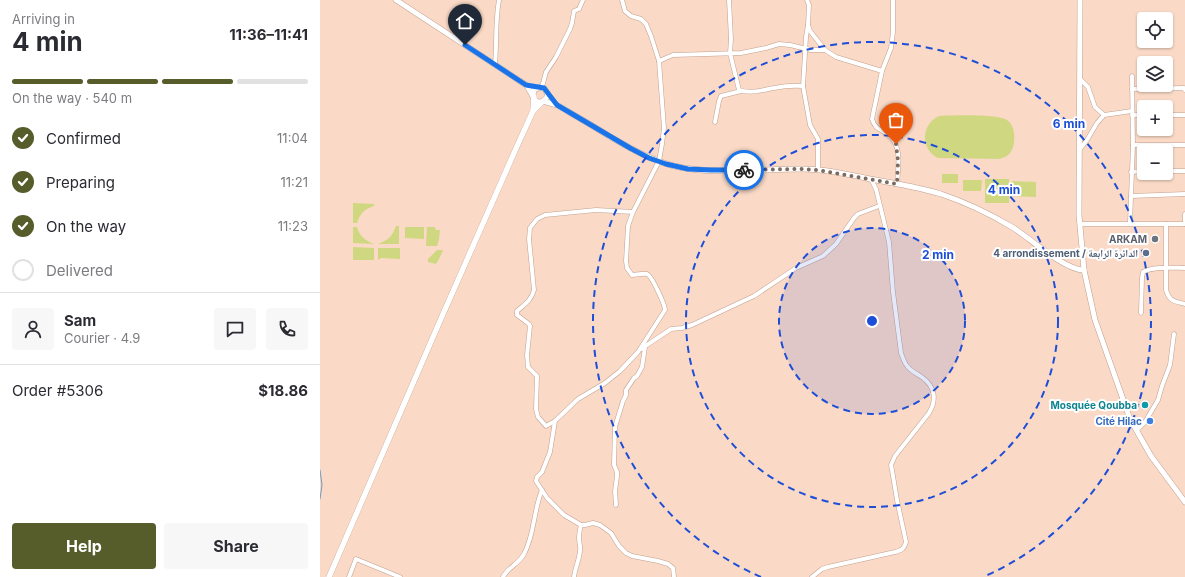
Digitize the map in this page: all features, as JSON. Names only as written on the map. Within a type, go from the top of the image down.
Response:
[{"type":"highway","points":[[329,577],[533,111],[533,96]]},
{"type":"highway","points":[[533,111],[543,102]]},
{"type":"main road","points":[[396,0],[526,85],[536,100],[557,105],[634,150],[659,162],[680,168],[703,170],[818,170],[897,184],[941,194],[985,213],[1016,229],[1070,267],[1084,270]]},
{"type":"main road","points":[[1080,0],[1080,224],[1084,270],[1095,320],[1130,419],[1151,456],[1185,502]]},
{"type":"main road","points":[[526,85],[545,89],[557,105]]},
{"type":"main road","points":[[533,96],[534,90],[540,87]]},
{"type":"main road","points":[[543,102],[547,98],[548,92]]},
{"type":"street","points":[[495,64],[496,22],[499,0]]},
{"type":"street","points":[[540,87],[546,72],[566,40],[572,23],[574,11],[579,9],[583,0]]},
{"type":"street","points":[[622,0],[625,11],[630,16],[641,19],[646,24],[652,36],[659,61],[664,128],[659,162],[633,212],[628,226],[627,268],[632,275],[646,274],[651,277],[665,306],[665,310],[638,352]]},
{"type":"street","points":[[729,0],[731,39],[730,53],[739,90],[741,91]]},
{"type":"street","points":[[807,0],[810,5],[803,86],[810,125],[816,135],[818,143],[818,170]]},
{"type":"street","points":[[893,0],[893,32],[891,48],[882,71],[872,119],[874,125],[892,137],[896,144],[898,161],[897,184]]},
{"type":"street","points":[[808,25],[810,31],[825,50],[836,57],[882,71]]},
{"type":"street","points":[[659,61],[673,55],[740,53],[779,44],[790,44],[806,49],[825,50]]},
{"type":"street","points":[[1130,223],[1133,146],[1132,76]]},
{"type":"street","points":[[1080,79],[1088,87],[1095,108],[1104,115],[1137,114]]},
{"type":"street","points":[[715,122],[721,96],[741,91],[761,91],[780,87],[803,86]]},
{"type":"street","points":[[1132,89],[1184,88],[1185,90]]},
{"type":"street","points":[[1080,148],[1104,115]]},
{"type":"street","points":[[1173,115],[1185,115]]},
{"type":"street","points":[[1133,146],[1185,145]]},
{"type":"street","points":[[1173,171],[1185,171]]},
{"type":"street","points":[[1131,172],[1137,172]]},
{"type":"street","points":[[812,577],[822,569],[828,567],[895,552],[902,550],[905,547],[906,542],[897,500],[892,465],[895,456],[934,407],[932,388],[922,377],[908,368],[901,353],[893,292],[889,242],[876,189],[871,179]]},
{"type":"street","points":[[1131,196],[1185,194]]},
{"type":"street","points":[[633,212],[596,210],[545,215],[537,219],[530,228],[529,238],[534,290],[527,303],[517,310],[517,315],[530,326],[527,355],[528,367],[537,376],[536,410],[538,417],[546,426],[554,421],[578,399],[605,383],[620,371],[645,346],[670,329],[692,325],[754,296],[796,268],[823,256],[836,244],[858,214],[879,206]]},
{"type":"street","points":[[1080,224],[1185,224],[1185,214]]},
{"type":"street","points":[[1166,224],[1166,290],[1168,297],[1173,301],[1185,304]]},
{"type":"street","points":[[1141,313],[1143,272],[1147,270],[1165,268],[1185,268]]},
{"type":"street","points":[[1137,430],[1146,422],[1158,400],[1170,365],[1174,334]]},
{"type":"street","points":[[616,505],[615,491],[617,472],[614,465],[615,427],[626,395],[626,390],[642,367],[645,346]]},
{"type":"street","points":[[554,421],[550,452],[542,472],[537,477],[536,481],[554,506],[564,515],[581,525],[585,526],[593,523],[600,525],[611,533],[626,553],[632,556],[668,564],[672,568],[674,577]]},
{"type":"street","points":[[503,577],[510,567],[518,562],[524,554],[533,529],[535,510],[542,490]]},
{"type":"street","points":[[574,577],[576,564],[579,561],[579,535],[581,525]]},
{"type":"street","points":[[349,577],[356,558],[400,577]]},
{"type":"green space","points":[[939,116],[985,116],[1007,120],[1014,130],[1012,149],[1005,157],[999,159],[938,158],[928,149],[925,137],[926,130],[929,125]]},
{"type":"green space","points":[[942,174],[958,174],[958,183],[942,183]]},
{"type":"green space","points":[[985,179],[1009,179],[1009,203],[985,203]]},
{"type":"green space","points":[[963,180],[982,180],[981,191],[963,191]]},
{"type":"green space","points":[[1012,181],[1036,182],[1036,197],[1012,196]]},
{"type":"green space","points":[[353,203],[374,204],[374,206],[363,212],[357,223],[353,223]]},
{"type":"green space","points":[[396,226],[399,226],[399,244],[378,244],[389,238]]},
{"type":"green space","points":[[353,227],[357,227],[363,238],[374,244],[353,243]]},
{"type":"green space","points":[[405,227],[424,227],[424,239],[405,238]]},
{"type":"green space","points":[[427,227],[435,227],[436,230],[440,230],[437,246],[426,246]]},
{"type":"green space","points":[[353,247],[374,248],[374,260],[353,260]]},
{"type":"green space","points":[[378,248],[400,248],[400,259],[381,258],[378,260]]},
{"type":"green space","points":[[437,250],[443,250],[436,264],[428,262],[428,259]]},
{"type":"waterway","points":[[320,470],[322,485],[320,499]]},
{"type":"way so far","points":[[744,170],[801,169],[829,171],[897,184],[898,152],[896,144]]},
{"type":"place","name":"ARKAM","points":[[1155,239]]},
{"type":"place","name":"4 arrondissement / الدائرة الرابعة","points":[[1146,253]]},
{"type":"place","name":"Mosquée Qoubba","points":[[1145,405]]},
{"type":"place","name":"Cité Hilac","points":[[1150,421]]},
{"type":"route","points":[[465,45],[526,85],[544,88],[557,105],[649,158],[680,168],[696,170],[744,170]]}]
